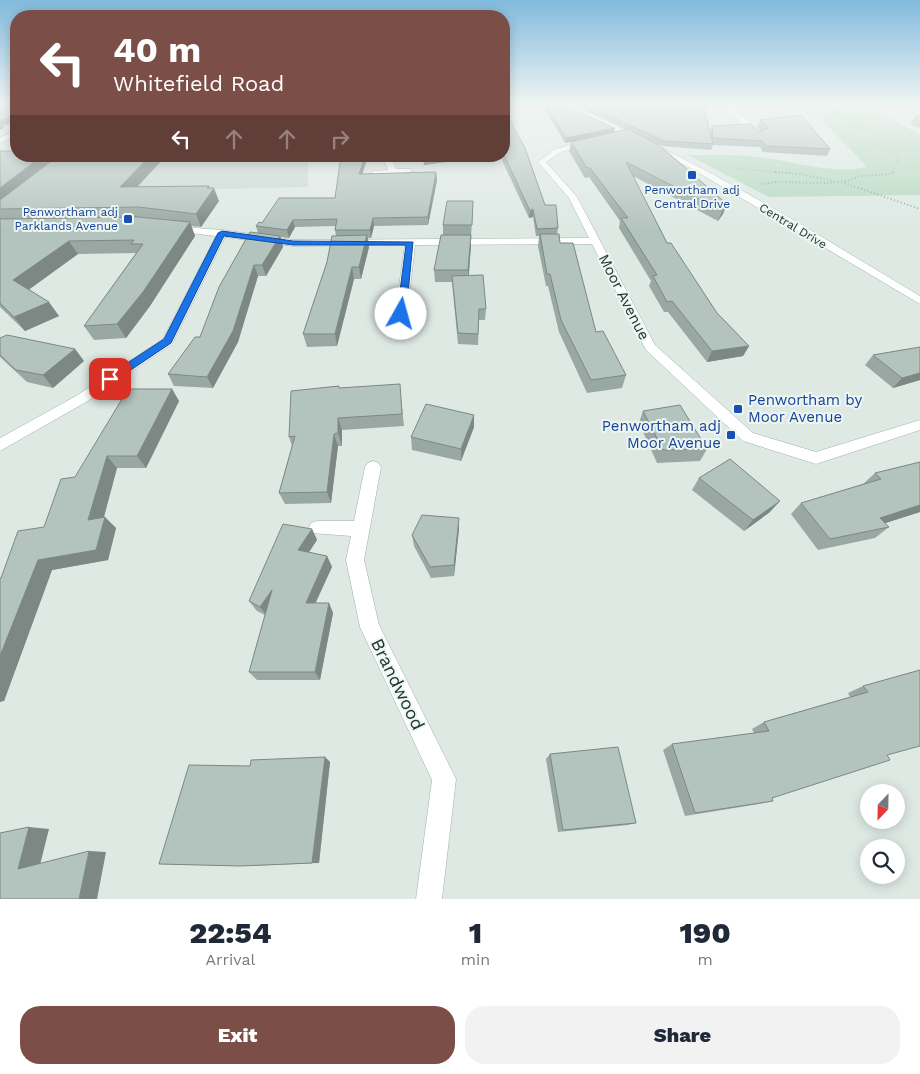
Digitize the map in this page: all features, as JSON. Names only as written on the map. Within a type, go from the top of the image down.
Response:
[{"type":"street","name":"Moor Avenue","points":[[573,146],[558,149],[549,154],[542,162],[573,197],[650,347],[748,437],[816,458],[920,425]]},
{"type":"street","name":"Central Drive","points":[[650,146],[732,190],[920,301]]},
{"type":"street","points":[[47,176],[63,164],[63,162]]},
{"type":"street","points":[[388,162],[393,173]]},
{"type":"street","points":[[375,173],[410,171]]},
{"type":"street","points":[[164,227],[293,243],[595,241]]},
{"type":"street","points":[[0,445],[81,399],[168,341],[222,233]]},
{"type":"street","points":[[401,314],[410,243]]},
{"type":"street","name":"Brandwood","points":[[373,467],[355,560],[370,627],[444,779],[429,899]]},
{"type":"street","points":[[317,528],[361,528]]},
{"type":"path","points":[[732,190],[743,186],[776,182],[840,182],[853,177],[892,174],[899,158],[881,146]]},
{"type":"path","points":[[735,168],[800,174],[840,182],[920,209]]},
{"type":"shaded area","points":[[58,162],[308,162],[308,187],[46,193]]},
{"type":"green space","points":[[847,146],[920,146],[920,195],[769,197],[688,155],[749,156],[840,169],[867,167]]},
{"type":"building","points":[[510,146],[524,146],[545,205],[556,205],[558,228],[537,229],[533,209],[530,211],[507,162],[510,162]]},
{"type":"building","points":[[573,146],[660,146],[727,204],[722,211],[626,162],[667,243],[671,243],[717,313],[749,346],[712,351],[672,301],[667,302],[653,276],[657,275],[621,218],[628,218],[590,168],[587,168]]},
{"type":"building","points":[[766,146],[827,146],[830,149]]},
{"type":"building","points":[[0,151],[10,151],[10,162],[34,162],[0,188]]},
{"type":"building","points":[[50,162],[144,162],[120,187],[209,186],[207,188],[214,188],[196,214],[139,207],[0,209],[0,200]]},
{"type":"building","points":[[340,162],[363,162],[359,174],[436,172],[428,217],[373,218],[370,230],[335,230],[337,219],[293,220],[287,230],[256,226],[259,222],[262,223],[279,198],[335,198]]},
{"type":"building","points":[[447,201],[473,201],[472,225],[443,225]]},
{"type":"building","points":[[138,217],[190,222],[143,292],[117,324],[84,326],[143,244],[131,244],[134,240],[69,241],[13,280],[49,302],[14,317],[0,303],[0,219]]},
{"type":"building","points":[[250,232],[280,236],[262,265],[254,265],[233,331],[207,377],[168,374],[195,337],[200,337],[219,287]]},
{"type":"building","points":[[540,234],[559,234],[560,243],[573,243],[596,332],[603,331],[626,375],[591,380],[561,320],[550,274],[547,274]]},
{"type":"building","points":[[367,235],[359,267],[352,267],[335,334],[303,334],[327,262],[332,236]]},
{"type":"building","points":[[441,235],[471,235],[468,270],[434,270]]},
{"type":"building","points":[[483,275],[486,309],[479,309],[478,334],[458,333],[452,276]]},
{"type":"building","points":[[7,335],[75,349],[43,375],[16,370],[0,355],[0,338]]},
{"type":"building","points":[[920,347],[920,373],[902,378],[873,355]]},
{"type":"building","points":[[400,384],[402,414],[338,418],[338,433],[334,434],[327,492],[279,493],[295,436],[289,437],[291,391],[339,386],[339,388]]},
{"type":"building","points":[[128,389],[172,389],[137,456],[107,456],[88,520],[105,517],[96,550],[38,560],[0,656],[0,578],[18,531],[44,527],[61,479],[75,477]]},
{"type":"building","points":[[426,404],[474,415],[461,449],[411,437]]},
{"type":"building","points":[[680,405],[707,449],[663,450],[643,411]]},
{"type":"building","points":[[730,459],[780,501],[753,520],[699,478]]},
{"type":"building","points":[[920,462],[920,505],[880,518],[889,527],[830,539],[801,503],[881,479],[875,473]]},
{"type":"building","points":[[422,515],[459,518],[454,565],[430,567],[412,535]]},
{"type":"building","points":[[283,524],[312,529],[298,550],[327,556],[306,603],[329,603],[315,672],[249,672],[272,590],[260,607],[249,601]]},
{"type":"building","points":[[920,670],[920,746],[887,755],[890,760],[772,798],[773,801],[695,813],[672,744],[769,731],[764,722],[868,692],[863,686]]},
{"type":"building","points":[[618,747],[636,823],[563,830],[550,754]]},
{"type":"building","points":[[325,757],[312,863],[240,866],[159,864],[189,765],[250,766],[251,760]]},
{"type":"building","points":[[29,827],[18,869],[89,851],[79,899],[0,899],[0,833]]},
{"type":"place","name":"Penwortham adj Central Drive","points":[[692,175]]},
{"type":"place","name":"Penwortham adj Parklands Avenue","points":[[128,219]]},
{"type":"place","name":"Penwortham by Moor Avenue","points":[[738,409]]},
{"type":"place","name":"Penwortham adj Moor Avenue","points":[[731,435]]},
{"type":"route","points":[[110,379],[168,341],[222,233],[293,243],[410,243],[401,314]]}]
